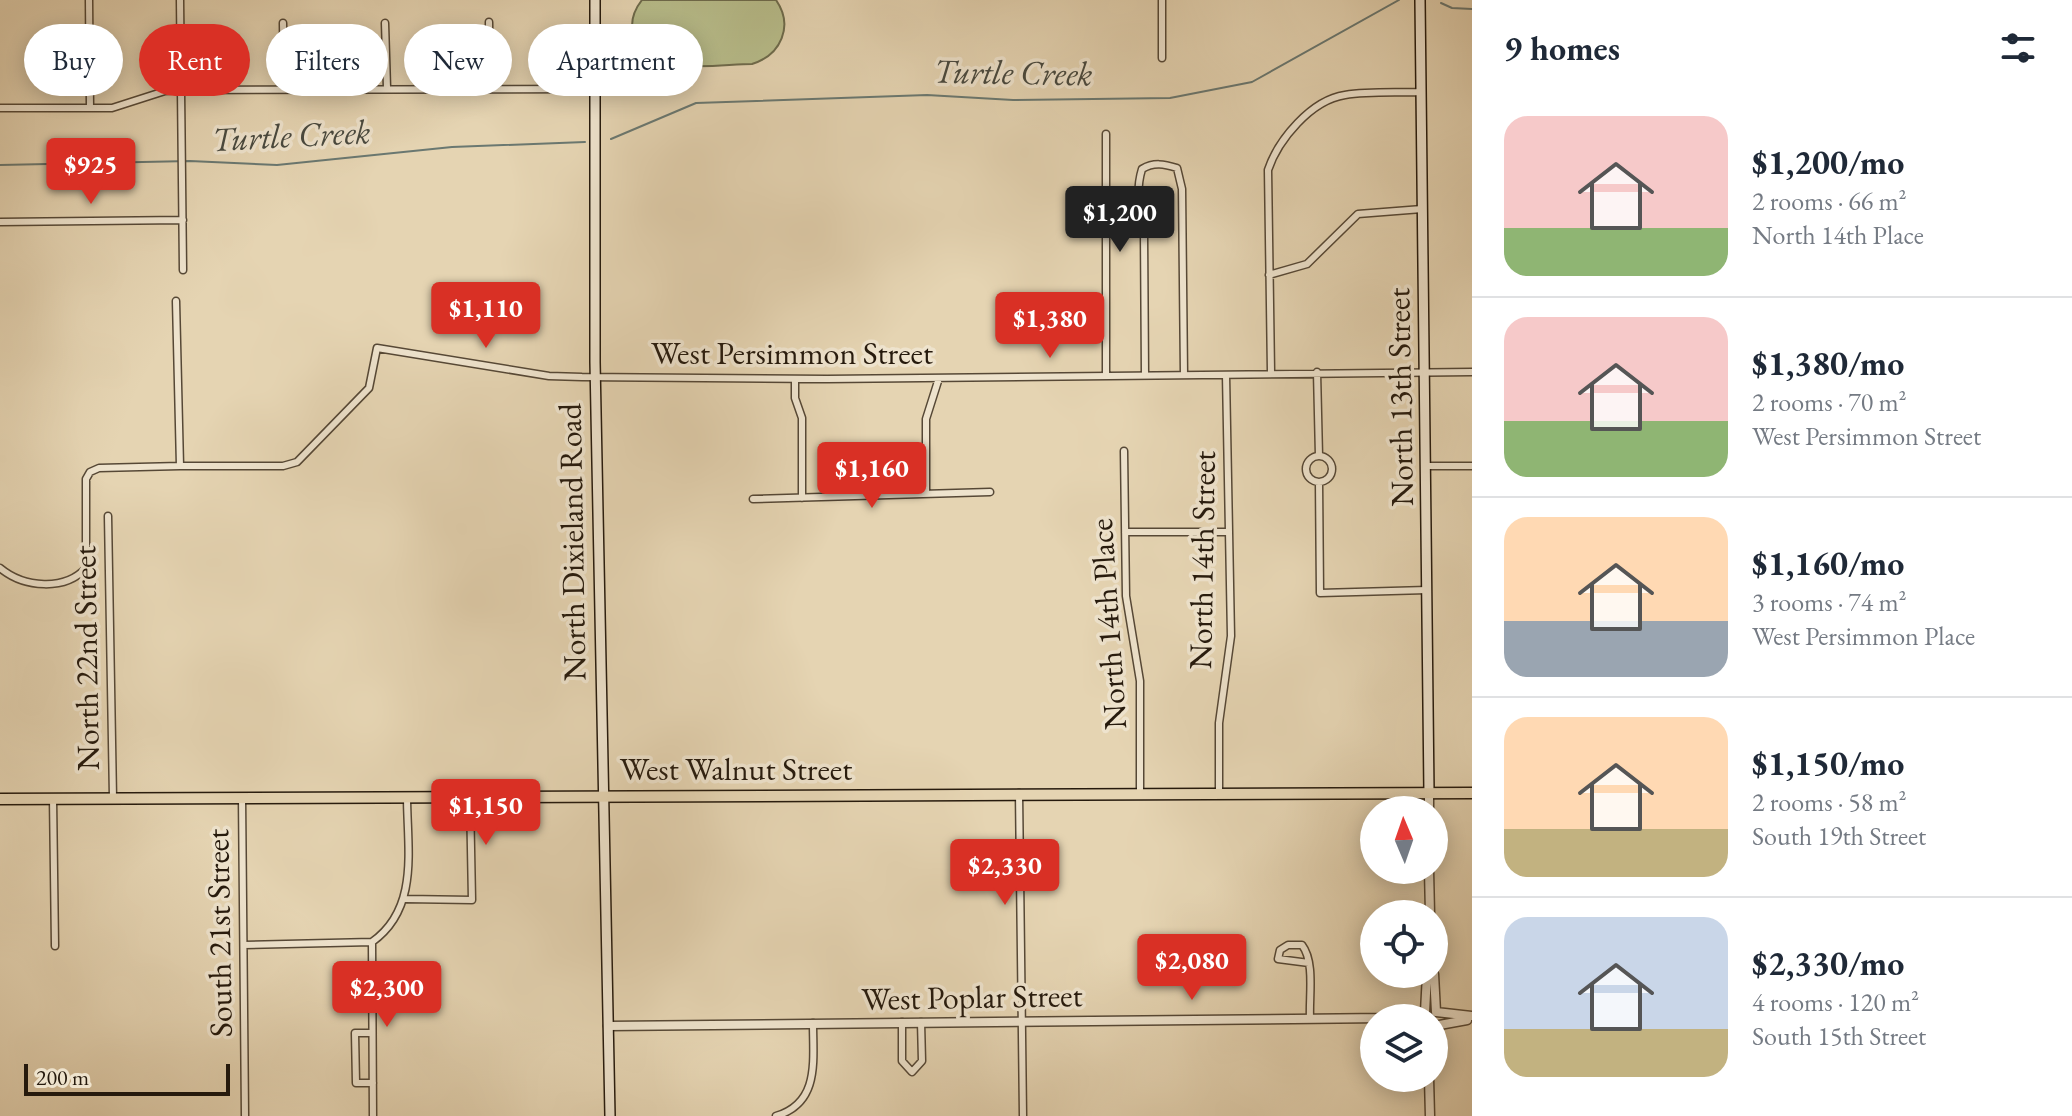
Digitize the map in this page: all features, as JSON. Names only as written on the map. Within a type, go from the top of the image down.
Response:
[{"type":"main road","name":"North Dixieland Road","points":[[595,0],[595,24]]},
{"type":"main road","name":"North 13th Street","points":[[1420,0],[1429,793]]},
{"type":"main road","name":"North Dixieland Road","points":[[594,96],[595,377],[610,1116]]},
{"type":"main road","name":"West Walnut Street","points":[[0,799],[1472,793]]},
{"type":"street","points":[[89,0],[90,107]]},
{"type":"street","points":[[180,0],[180,24]]},
{"type":"street","points":[[1162,0],[1162,58]]},
{"type":"street","points":[[1271,372],[1268,170],[1273,154],[1293,129],[1330,99],[1345,95],[1420,92]]},
{"type":"street","points":[[0,108],[112,108],[157,96]]},
{"type":"street","points":[[179,96],[183,270]]},
{"type":"street","points":[[1106,134],[1106,373]]},
{"type":"street","points":[[1145,374],[1144,233],[1140,221],[1139,180],[1142,169],[1165,164],[1177,168],[1182,189],[1184,375]]},
{"type":"street","points":[[1269,275],[1307,264],[1358,214],[1422,209]]},
{"type":"street","points":[[0,222],[183,220]]},
{"type":"street","points":[[176,301],[180,466]]},
{"type":"street","name":"West Persimmon Street","points":[[180,466],[283,466],[297,462],[369,388],[377,348],[549,376],[795,379],[1106,373],[1472,372]]},
{"type":"street","points":[[1317,372],[1319,456]]},
{"type":"street","name":"North 14th Street","points":[[1219,793],[1219,723],[1231,636],[1226,375]]},
{"type":"street","points":[[926,494],[926,419],[939,378]]},
{"type":"street","points":[[795,379],[795,398],[802,418],[802,498]]},
{"type":"street","name":"North 14th Place","points":[[1124,451],[1126,596],[1140,681],[1140,793]]},
{"type":"street","points":[[1319,456],[1328,459],[1332,467],[1328,479],[1319,482],[1308,477],[1306,469],[1309,460],[1319,456]]},
{"type":"street","name":"North 22nd Street","points":[[0,568],[26,583],[76,580],[86,568],[86,479],[90,472],[99,468],[180,466]]},
{"type":"street","points":[[1426,466],[1472,466]]},
{"type":"street","points":[[1319,482],[1320,593],[1427,590]]},
{"type":"street","points":[[753,499],[990,492]]},
{"type":"street","name":"North 22nd Street","points":[[108,516],[113,798]]},
{"type":"street","points":[[1125,532],[1229,532]]},
{"type":"street","points":[[1019,793],[1023,1116]]},
{"type":"street","points":[[373,1116],[372,942],[396,917],[406,899],[407,796]]},
{"type":"street","points":[[406,899],[472,900],[470,796]]},
{"type":"street","name":"South 21st Street","points":[[242,797],[245,1116]]},
{"type":"street","points":[[53,798],[55,946]]},
{"type":"street","points":[[244,945],[372,942]]},
{"type":"street","points":[[1309,963],[1278,959],[1280,950],[1288,945],[1302,945],[1308,953],[1309,963],[1310,1017]]},
{"type":"street","points":[[1448,1014],[1472,1018]]},
{"type":"street","name":"West Poplar Street","points":[[608,1026],[1360,1018]]},
{"type":"street","points":[[1448,1022],[1472,1018]]},
{"type":"street","points":[[902,1022],[902,1061],[912,1072],[922,1061],[921,1022]]},
{"type":"street","points":[[776,1116],[791,1110],[809,1094],[813,1076],[813,1023]]},
{"type":"street","points":[[372,1033],[355,1033],[356,1083],[373,1083]]},
{"type":"street","points":[[1430,1092],[1432,1116]]},
{"type":"green space","points":[[642,0],[776,0],[784,29],[777,47],[762,60],[752,64],[703,66],[703,24],[632,24]]},
{"type":"waterway","name":"Turtle Creek","points":[[611,139],[696,103],[927,95],[1013,100],[1170,98],[1252,82],[1399,0]]},
{"type":"waterway","name":"Turtle Creek","points":[[1441,3],[1452,8],[1472,9]]},
{"type":"waterway","name":"Turtle Creek","points":[[0,165],[190,161],[277,165],[452,147],[585,142]]}]
